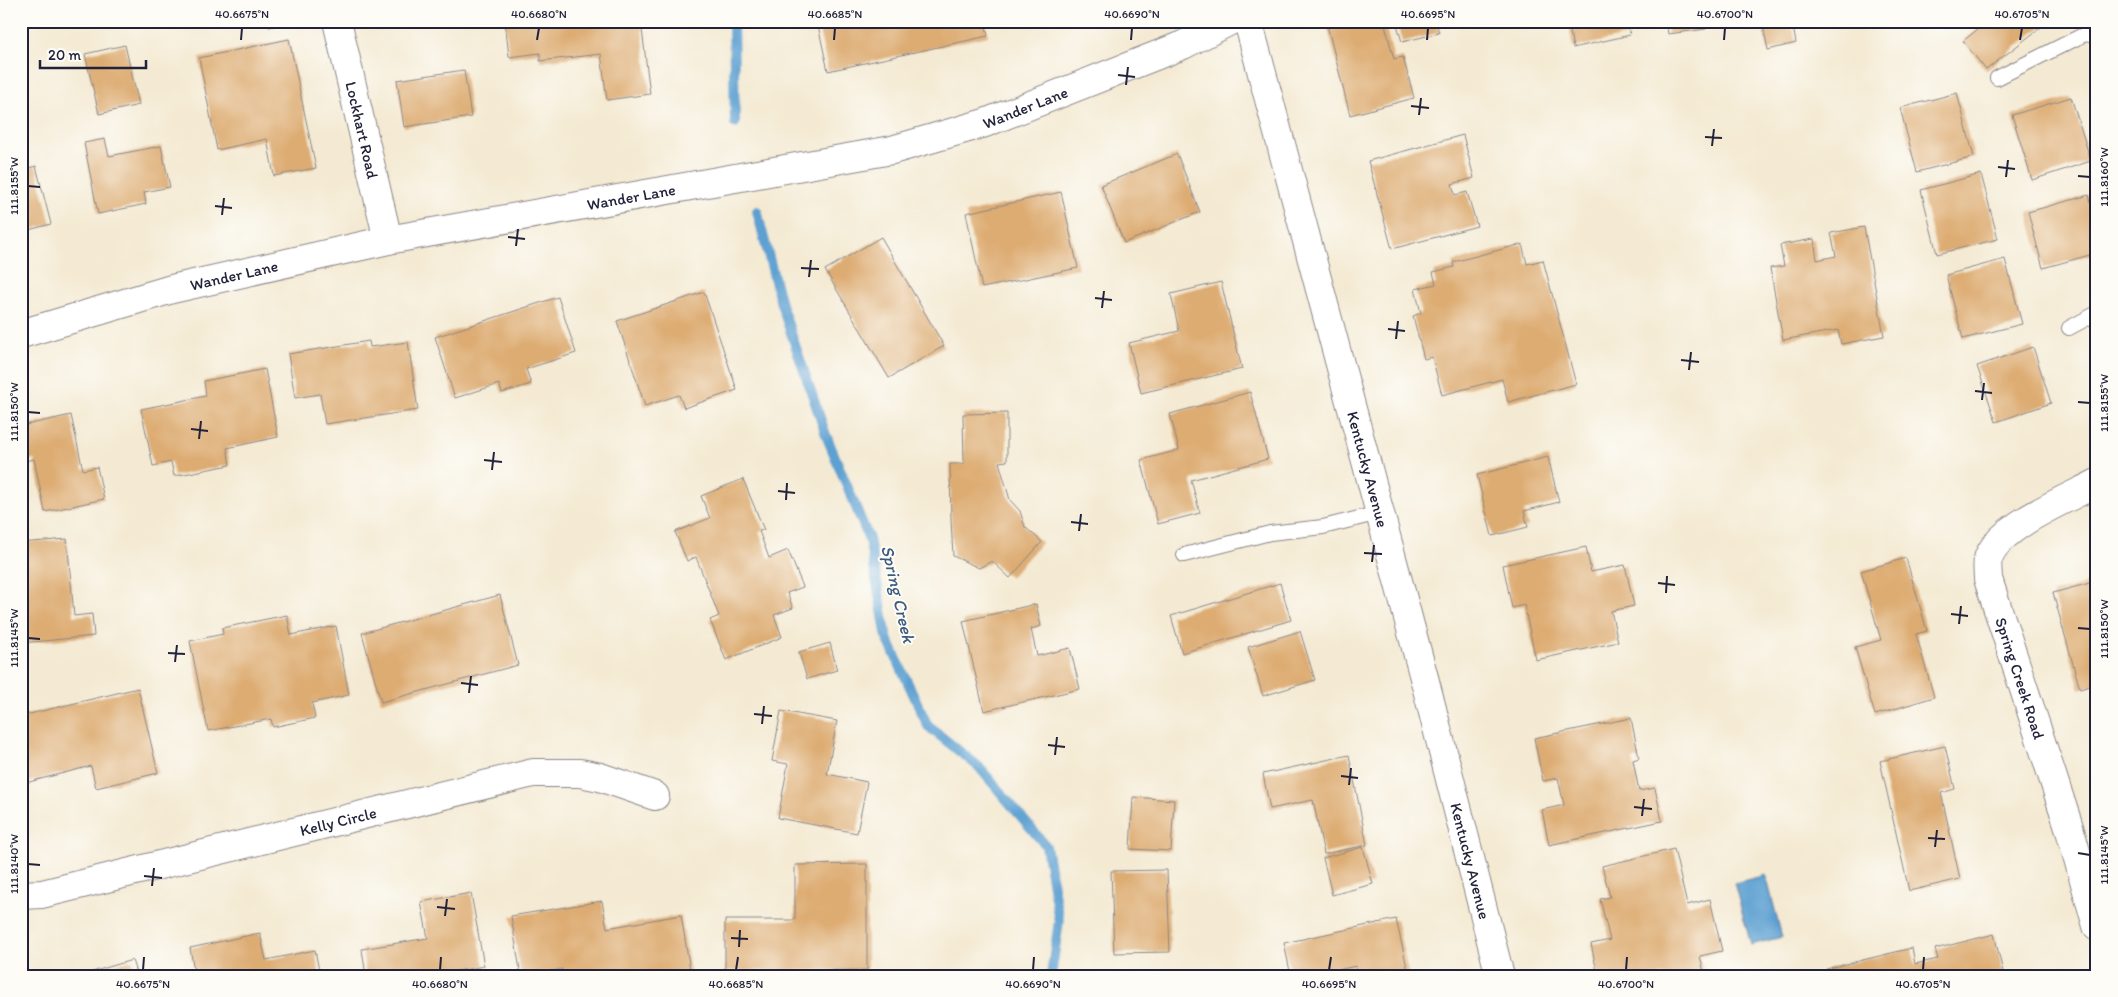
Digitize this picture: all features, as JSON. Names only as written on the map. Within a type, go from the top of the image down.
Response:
[{"type":"street","name":"Lockhart Road","points":[[337,21],[388,240]]},
{"type":"street","name":"Wander Lane","points":[[21,334],[172,289],[388,240],[892,150],[995,120],[1183,45],[1230,21]]},
{"type":"street","name":"Kentucky Avenue","points":[[1248,21],[1426,685],[1500,976]]},
{"type":"street","name":"Spring Creek Road","points":[[2097,483],[2020,524],[1998,540],[1988,558],[1988,579],[2069,827],[2097,926]]},
{"type":"street","name":"Kelly Circle","points":[[21,895],[42,894],[533,773],[580,773],[600,777],[655,796]]},
{"type":"lane","points":[[1997,78],[2085,34],[2097,36]]},
{"type":"lane","points":[[2070,328],[2097,313]]},
{"type":"lane","points":[[1184,555],[1270,533],[1323,526],[1379,513]]},
{"type":"water","points":[[1766,875],[1782,937],[1751,945],[1734,883]]},
{"type":"building","points":[[268,21],[291,21],[291,22],[269,27]]},
{"type":"building","points":[[505,21],[641,21],[650,94],[607,100],[601,54],[540,61],[540,53],[509,57]]},
{"type":"building","points":[[817,21],[985,21],[988,36],[828,71]]},
{"type":"building","points":[[1326,21],[1384,21],[1394,59],[1403,57],[1414,98],[1350,115]]},
{"type":"building","points":[[1396,21],[1436,21],[1439,33],[1402,42]]},
{"type":"building","points":[[1568,21],[1627,21],[1630,35],[1573,48]]},
{"type":"building","points":[[1666,21],[1705,21],[1706,29],[1668,34]]},
{"type":"building","points":[[1762,21],[1792,21],[1796,43],[1768,50]]},
{"type":"building","points":[[1988,21],[2049,21],[1986,70],[1963,41]]},
{"type":"building","points":[[289,39],[316,168],[274,176],[267,139],[217,150],[199,58]]},
{"type":"building","points":[[125,45],[139,105],[99,114],[85,54]]},
{"type":"building","points":[[464,70],[471,117],[404,127],[397,80]]},
{"type":"building","points":[[1957,93],[1974,157],[1917,172],[1900,108]]},
{"type":"building","points":[[2071,97],[2091,161],[2032,180],[2012,115]]},
{"type":"building","points":[[1463,135],[1474,178],[1452,184],[1455,195],[1467,192],[1477,226],[1392,249],[1368,161]]},
{"type":"building","points":[[105,139],[109,156],[161,146],[170,187],[144,192],[146,204],[98,214],[84,143]]},
{"type":"building","points":[[1177,154],[1200,212],[1124,243],[1101,185]]},
{"type":"building","points":[[36,166],[51,224],[21,232],[21,170]]},
{"type":"building","points":[[1981,174],[1998,239],[1937,254],[1921,190]]},
{"type":"building","points":[[1061,192],[1078,268],[982,288],[966,213]]},
{"type":"building","points":[[2089,195],[2097,224],[2097,253],[2043,268],[2028,212]]},
{"type":"building","points":[[1864,227],[1884,336],[1841,344],[1838,330],[1783,340],[1770,268],[1784,266],[1780,245],[1814,239],[1817,260],[1836,256],[1831,233]]},
{"type":"building","points":[[881,237],[944,346],[889,378],[825,270]]},
{"type":"building","points":[[1522,244],[1527,264],[1543,260],[1576,384],[1508,402],[1502,379],[1442,395],[1432,357],[1424,359],[1413,316],[1421,313],[1415,289],[1436,284],[1433,272],[1454,267],[1453,262]]},
{"type":"building","points":[[2005,259],[2022,324],[1963,339],[1946,275]]},
{"type":"building","points":[[1221,282],[1242,369],[1141,393],[1129,343],[1179,331],[1171,294]]},
{"type":"building","points":[[704,292],[737,390],[684,408],[679,395],[645,406],[617,321]]},
{"type":"building","points":[[558,297],[576,353],[526,369],[531,384],[502,393],[499,384],[455,398],[435,337]]},
{"type":"building","points":[[369,341],[370,347],[408,342],[418,410],[325,424],[320,394],[295,398],[288,354]]},
{"type":"building","points":[[2033,347],[2051,403],[1996,422],[1977,366]]},
{"type":"building","points":[[265,369],[278,437],[227,448],[230,465],[174,476],[171,462],[153,466],[141,409],[206,396],[204,381]]},
{"type":"building","points":[[1250,392],[1268,459],[1191,480],[1200,513],[1158,524],[1141,460],[1179,450],[1170,414]]},
{"type":"building","points":[[1007,413],[1007,461],[999,462],[1010,500],[1020,511],[1025,527],[1042,542],[1010,578],[992,561],[979,568],[953,556],[951,520],[950,464],[964,464],[963,414]]},
{"type":"building","points":[[21,414],[24,414],[26,425],[71,415],[83,470],[97,467],[104,499],[45,512],[34,459],[21,462]]},
{"type":"building","points":[[1548,457],[1559,502],[1524,511],[1528,527],[1492,536],[1477,475]]},
{"type":"building","points":[[743,479],[764,530],[759,531],[769,558],[788,550],[803,587],[787,593],[793,608],[774,615],[782,637],[726,660],[710,620],[719,616],[696,557],[687,561],[675,532],[710,518],[701,496]]},
{"type":"building","points":[[67,539],[74,616],[92,614],[94,636],[22,643],[21,543]]},
{"type":"building","points":[[1586,547],[1591,572],[1625,565],[1634,606],[1611,611],[1618,642],[1536,660],[1524,605],[1512,608],[1503,565]]},
{"type":"building","points":[[1906,558],[1927,631],[1916,634],[1934,697],[1875,715],[1855,647],[1881,640],[1861,571]]},
{"type":"building","points":[[2097,581],[2097,684],[2080,689],[2053,593]]},
{"type":"building","points":[[1280,583],[1291,620],[1182,653],[1171,616]]},
{"type":"building","points":[[500,595],[518,665],[381,702],[362,633]]},
{"type":"building","points":[[1036,604],[1041,626],[1031,629],[1037,656],[1070,648],[1080,689],[984,711],[963,621]]},
{"type":"building","points":[[287,615],[291,635],[336,626],[349,695],[312,703],[315,718],[273,727],[271,719],[208,731],[190,641],[223,634],[222,628]]},
{"type":"building","points":[[1300,631],[1315,680],[1263,696],[1248,647]]},
{"type":"building","points":[[830,643],[837,670],[807,679],[799,652]]},
{"type":"building","points":[[138,688],[158,773],[96,788],[91,766],[25,783],[21,766],[21,716]]},
{"type":"building","points":[[781,711],[837,721],[827,774],[867,782],[857,833],[778,818],[788,764],[772,761]]},
{"type":"building","points":[[1631,718],[1639,758],[1633,760],[1639,791],[1655,788],[1662,821],[1549,845],[1542,810],[1564,805],[1558,778],[1543,781],[1534,738]]},
{"type":"building","points":[[1945,746],[1955,789],[1941,793],[1960,879],[1909,891],[1880,761]]},
{"type":"building","points":[[1349,755],[1367,845],[1324,854],[1313,800],[1270,809],[1263,774]]},
{"type":"building","points":[[1133,797],[1174,800],[1171,851],[1130,849]]},
{"type":"building","points":[[1363,847],[1373,884],[1332,895],[1323,858]]},
{"type":"building","points":[[1674,849],[1687,905],[1710,899],[1722,951],[1700,956],[1705,976],[1598,976],[1591,944],[1610,940],[1600,899],[1610,897],[1602,866]]},
{"type":"building","points":[[867,864],[867,970],[725,971],[725,920],[795,920],[795,865]]},
{"type":"building","points":[[1167,870],[1170,952],[1114,953],[1111,871]]},
{"type":"building","points":[[471,893],[484,966],[430,976],[366,976],[362,949],[428,938],[421,902]]},
{"type":"building","points":[[602,901],[607,928],[681,915],[691,976],[563,976],[562,969],[521,976],[511,916]]},
{"type":"building","points":[[1396,919],[1409,976],[1359,976],[1356,966],[1310,976],[1291,976],[1284,943]]},
{"type":"building","points":[[260,933],[266,960],[315,950],[320,976],[195,976],[190,948]]},
{"type":"building","points":[[1994,934],[2004,976],[1828,976],[1826,969],[1912,948],[1915,964],[1938,959],[1935,949]]},
{"type":"building","points":[[132,960],[137,976],[82,976],[82,975]]},
{"type":"waterway","name":"Spring Creek","points":[[733,21],[735,123]]},
{"type":"waterway","name":"Spring Creek","points":[[757,211],[781,304],[826,435],[869,539],[887,638],[928,726],[979,767],[1046,846],[1059,921],[1051,976]]}]
